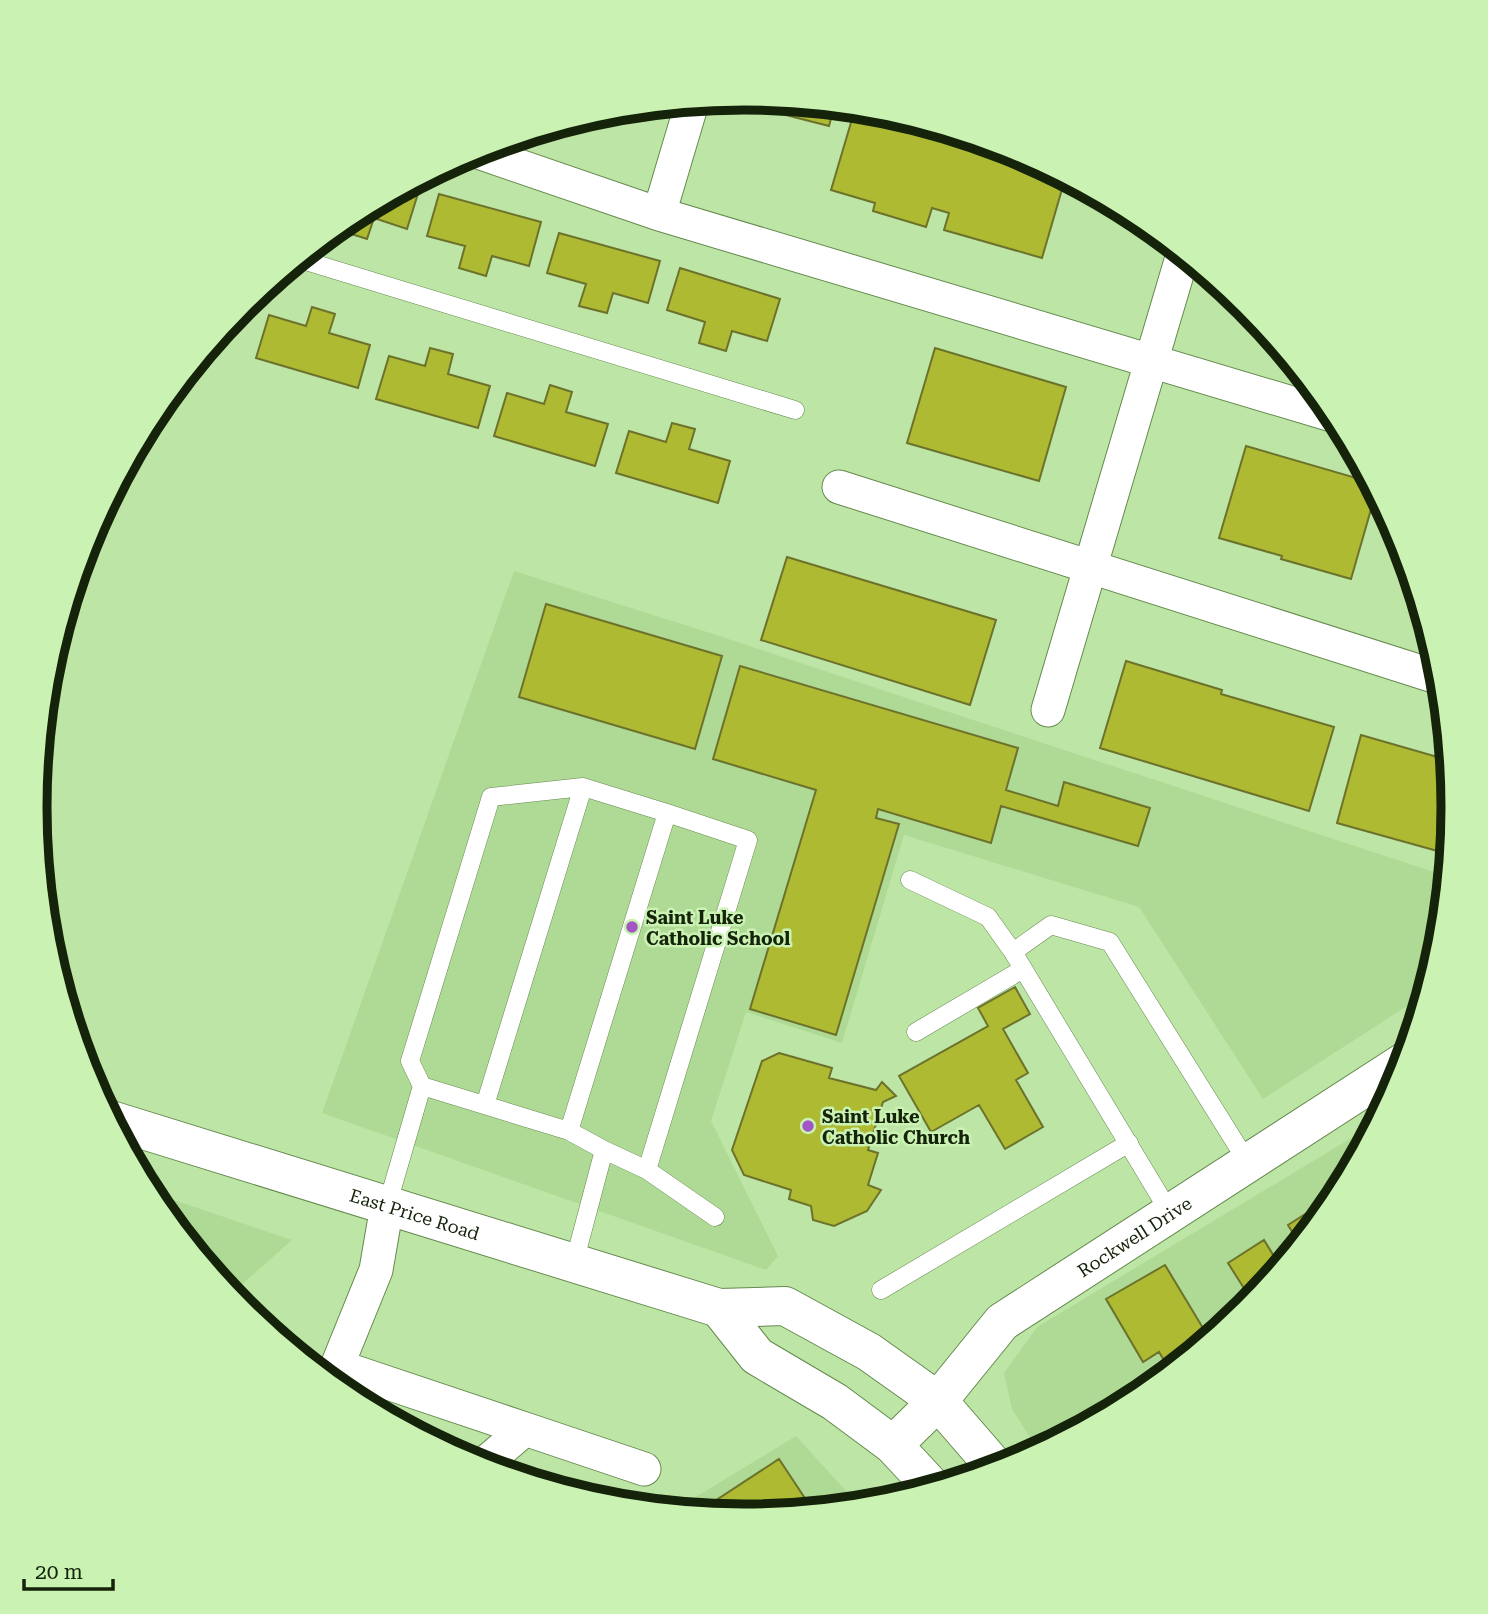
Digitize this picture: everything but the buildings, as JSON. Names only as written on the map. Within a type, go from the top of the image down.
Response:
[{"type":"main road","name":"Rockwell Drive","points":[[893,1445],[938,1401],[1002,1322],[1389,1072]]},
{"type":"main road","name":"East Price Road","points":[[124,1124],[719,1308],[785,1306],[869,1352],[938,1401],[989,1459]]},
{"type":"main road","points":[[719,1308],[757,1356],[835,1402],[893,1445],[925,1480]]},
{"type":"street","points":[[659,214],[689,113]]},
{"type":"street","points":[[493,157],[659,214],[1316,410]]},
{"type":"street","points":[[1048,710],[1180,264]]},
{"type":"street","points":[[839,487],[1428,674]]},
{"type":"street","points":[[333,1369],[376,1270],[387,1206]]},
{"type":"street","points":[[338,1373],[525,1429],[644,1469]]},
{"type":"street","points":[[493,1457],[525,1429]]},
{"type":"lane","points":[[310,262],[795,410]]},
{"type":"lane","points":[[485,1105],[583,787]]},
{"type":"lane","points":[[387,1206],[422,1086],[410,1061],[491,797],[583,787],[748,841],[647,1170]]},
{"type":"lane","points":[[569,1131],[667,813]]},
{"type":"lane","points":[[910,880],[988,917],[1013,952],[1170,1213]]},
{"type":"lane","points":[[1013,952],[1051,925],[1110,942],[1248,1163]]},
{"type":"lane","points":[[916,1032],[1023,969]]},
{"type":"lane","points":[[422,1086],[569,1131],[647,1170],[715,1217]]},
{"type":"lane","points":[[881,1290],[1129,1143]]},
{"type":"lane","points":[[574,1264],[604,1150]]},
{"type":"shaded area","name":"Saint Luke Catholic School","points":[[514,571],[1437,873],[1427,943],[1412,1002],[1263,1099],[1139,907],[904,835],[842,1043],[746,1012],[711,1121],[778,1256],[766,1270],[322,1113]]},
{"type":"shaded area","points":[[1359,1134],[1323,1194],[1297,1231],[1237,1300],[1168,1360],[1131,1386],[1032,1441],[1012,1409],[1004,1373],[1037,1327]]},
{"type":"shaded area","points":[[168,1198],[292,1240],[239,1287],[191,1231]]},
{"type":"shaded area","points":[[796,1436],[850,1495],[744,1504],[689,1501]]},
{"type":"place","name":"Saint Luke Catholic School","points":[[632,927]]},
{"type":"place","name":"Saint Luke Catholic Church","points":[[808,1126]]}]
